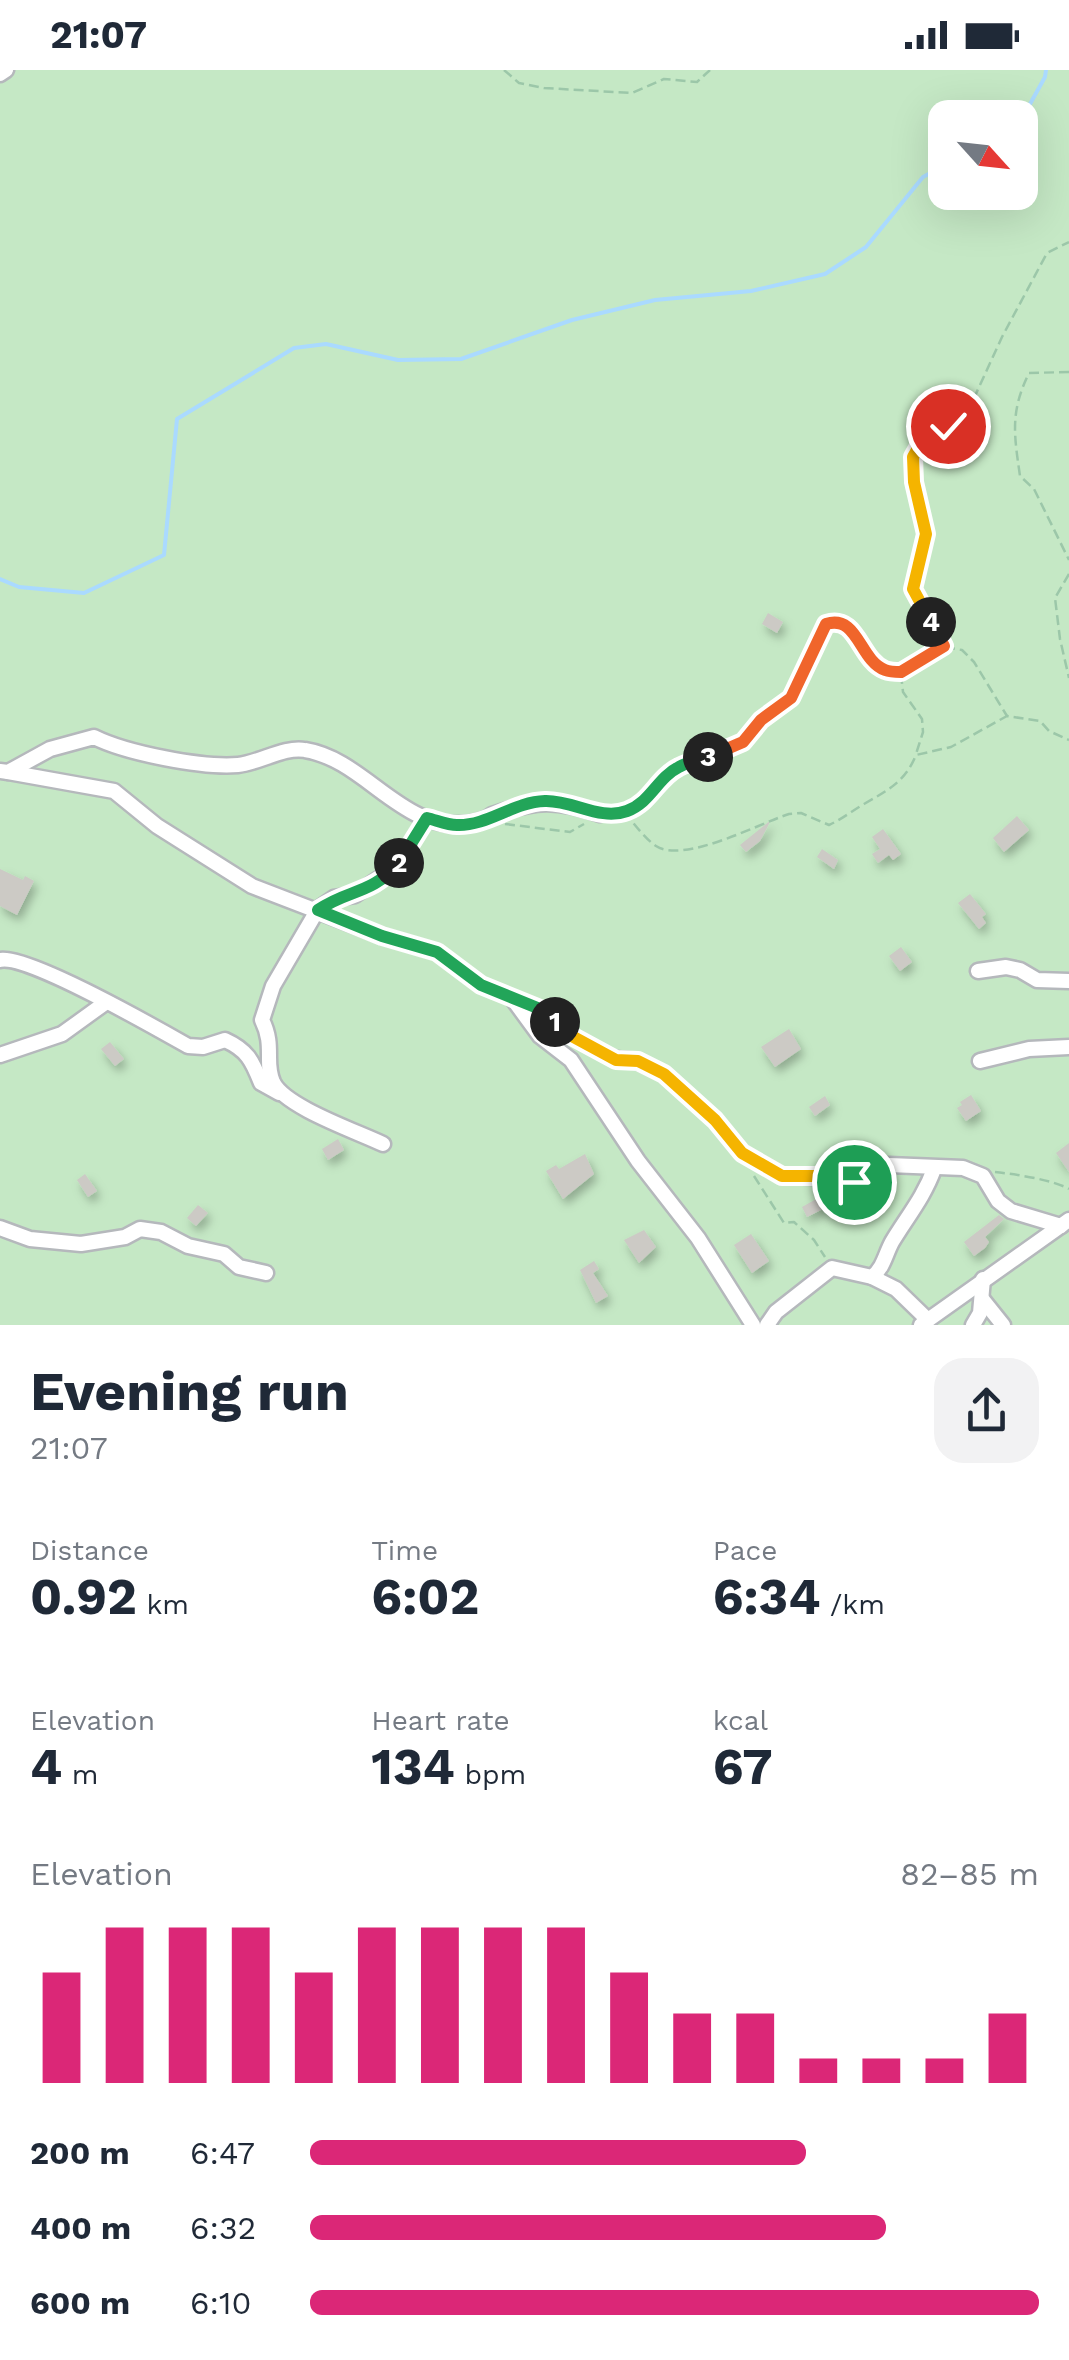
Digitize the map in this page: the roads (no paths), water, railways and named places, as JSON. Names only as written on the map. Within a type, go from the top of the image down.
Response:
[{"type":"street","points":[[0,74],[6,70]]},
{"type":"street","points":[[4,771],[50,749],[94,737],[147,754],[237,765],[303,749],[339,764],[411,814],[456,825],[488,820],[492,815],[530,802],[549,801],[600,814]]},
{"type":"street","points":[[4,771],[114,791],[157,826],[252,886],[382,936],[437,952],[481,985]]},
{"type":"street","points":[[284,1096],[272,1080],[271,1038],[262,1020],[273,986],[318,910],[334,898],[355,895],[386,875],[411,846],[427,818]]},
{"type":"street","points":[[0,960],[6,958],[27,965],[188,1046],[203,1047],[225,1040],[244,1049],[254,1061],[260,1083],[383,1144]]},
{"type":"street","points":[[978,970],[1006,967],[1037,980],[1069,981]]},
{"type":"street","points":[[512,998],[540,1036],[571,1060],[638,1162],[698,1238],[753,1325]]},
{"type":"street","points":[[0,1055],[62,1034],[105,1003]]},
{"type":"street","points":[[980,1061],[1029,1049],[1069,1047]]},
{"type":"street","points":[[616,1060],[638,1061],[664,1074],[715,1120],[742,1153],[782,1176],[822,1176],[844,1169],[854,1182],[860,1182],[889,1165],[963,1168],[986,1179],[1002,1206],[1065,1223]]},
{"type":"street","points":[[872,1277],[917,1207],[934,1169]]},
{"type":"street","points":[[767,1325],[776,1312],[832,1268],[872,1277],[896,1289],[931,1322],[984,1279],[1065,1223]]},
{"type":"street","points":[[0,1228],[30,1239],[81,1244],[125,1237],[140,1229],[161,1232],[188,1246],[224,1254],[238,1266],[266,1272]]},
{"type":"street","points":[[973,1325],[984,1279]]},
{"type":"street","points":[[982,1300],[1003,1325]]},
{"type":"waterway","points":[[1032,100],[1046,70]]},
{"type":"waterway","points":[[0,579],[19,587],[84,593],[164,555],[177,419],[294,348],[326,344],[398,360],[461,359],[572,320],[655,300],[751,291],[825,274],[866,247],[928,174]]}]
